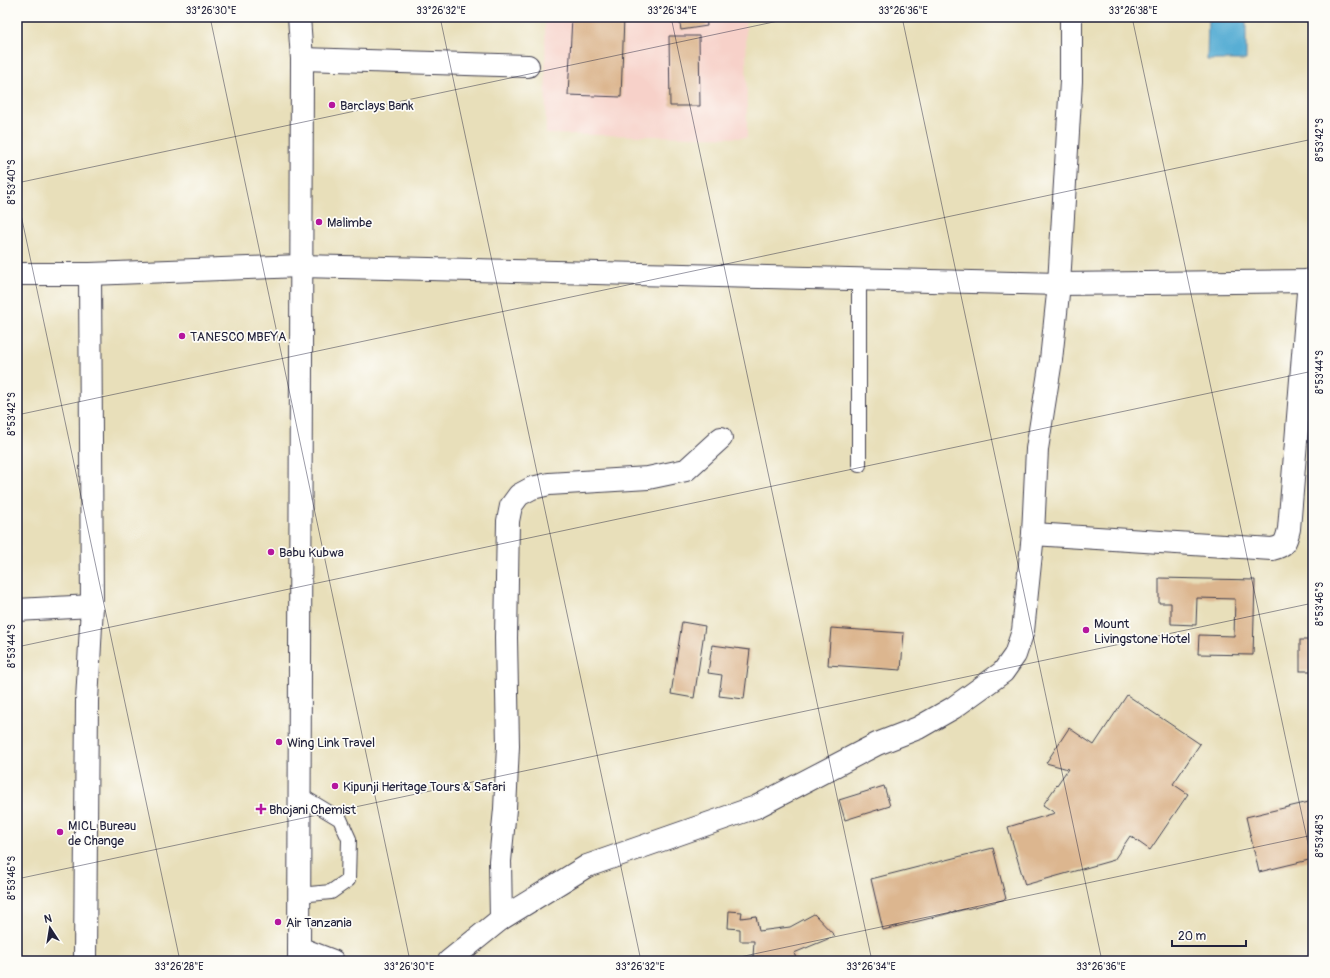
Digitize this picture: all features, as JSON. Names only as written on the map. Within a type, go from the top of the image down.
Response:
[{"type":"street","points":[[299,17],[302,59],[300,266],[299,955],[333,961]]},
{"type":"street","points":[[450,961],[501,919],[587,866],[756,807],[877,744],[918,728],[953,708],[1003,672],[1015,655],[1023,631],[1033,534],[1037,449],[1051,360],[1059,284],[1071,81],[1071,17]]},
{"type":"street","points":[[302,59],[528,66]]},
{"type":"street","points":[[17,274],[90,274],[300,266],[1059,284],[1311,281],[1309,345],[1289,529],[1286,541],[1282,546],[1272,548],[1033,534]]},
{"type":"street","points":[[85,961],[87,701],[92,606],[90,274]]},
{"type":"street","points":[[501,919],[500,861],[505,809],[508,746],[506,638],[508,521],[511,506],[519,495],[532,488],[549,484],[648,478],[686,470],[721,438]]},
{"type":"street","points":[[17,610],[92,606]]},
{"type":"lane","points":[[859,279],[859,465]]},
{"type":"lane","points":[[299,895],[331,892],[348,880],[349,839],[340,819],[300,795]]},
{"type":"shaded area","points":[[545,17],[746,17],[747,138],[546,134]]},
{"type":"water","points":[[1208,17],[1246,17],[1246,60],[1207,60]]},
{"type":"building","points":[[572,17],[624,17],[621,97],[568,95]]},
{"type":"building","points":[[679,17],[706,17],[707,26],[681,30]]},
{"type":"building","points":[[669,36],[699,36],[700,106],[670,106]]},
{"type":"building","points":[[1159,578],[1255,580],[1253,655],[1198,654],[1199,635],[1234,636],[1235,599],[1197,598],[1196,625],[1171,624],[1171,603],[1159,603]]},
{"type":"building","points":[[682,622],[705,626],[694,698],[671,694]]},
{"type":"building","points":[[831,628],[904,633],[901,670],[828,665]]},
{"type":"building","points":[[1300,640],[1313,640],[1313,671],[1300,671]]},
{"type":"building","points":[[712,645],[750,650],[744,699],[719,696],[722,675],[708,673]]},
{"type":"building","points":[[1127,695],[1200,744],[1173,784],[1188,794],[1150,850],[1130,836],[1114,860],[1025,885],[1008,827],[1055,813],[1043,805],[1068,769],[1046,763],[1069,728],[1094,745]]},
{"type":"building","points":[[884,786],[890,806],[845,820],[839,800]]},
{"type":"building","points":[[1313,801],[1313,859],[1259,872],[1246,817]]},
{"type":"building","points":[[993,848],[1006,899],[883,930],[871,879]]},
{"type":"building","points":[[729,911],[742,912],[741,918],[756,916],[759,931],[790,927],[814,914],[835,936],[794,953],[797,961],[753,957],[754,941],[740,941],[740,929],[728,928]]},
{"type":"place","name":"Barclays Bank","points":[[332,105]]},
{"type":"place","name":"Malimbe","points":[[319,222]]},
{"type":"place","name":"TANESCO MBEYA","points":[[182,336]]},
{"type":"place","name":"Babu Kubwa","points":[[271,552]]},
{"type":"place","name":"Mount Livingstone Hotel","points":[[1086,630]]},
{"type":"place","name":"Wing Link Travel","points":[[279,742]]},
{"type":"place","name":"Kipunji Heritage Tours & Safari","points":[[335,786]]},
{"type":"place","name":"Bhojani Chemist","points":[[261,809]]},
{"type":"place","name":"MICL Bureau de Change","points":[[60,832]]},
{"type":"place","name":"Air Tanzania","points":[[278,922]]}]
